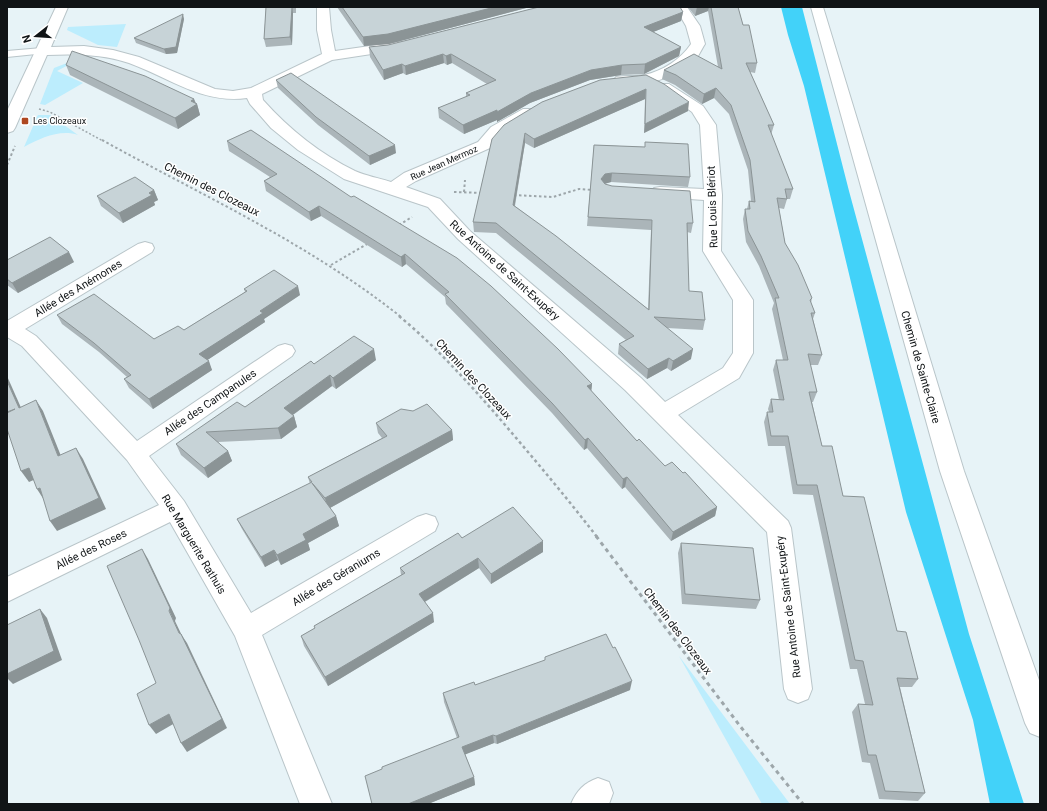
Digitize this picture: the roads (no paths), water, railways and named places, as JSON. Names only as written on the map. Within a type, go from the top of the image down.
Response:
[{"type":"street","points":[[7,128],[62,7]]},
{"type":"street","points":[[323,7],[324,30],[329,56]]},
{"type":"street","points":[[609,82],[647,79],[688,59],[698,44],[693,26],[681,7]]},
{"type":"street","name":"Chemin de Sainte-Claire","points":[[817,7],[952,471],[1040,723]]},
{"type":"street","points":[[42,51],[84,50],[113,54],[134,60],[212,93],[233,95],[255,92],[329,56],[389,49],[411,43]]},
{"type":"street","name":"Rue Louis Blériot","points":[[647,79],[669,89],[698,109],[708,125],[713,195],[712,251],[743,300],[743,353],[730,373],[663,413]]},
{"type":"street","name":"Rue Antoine de Saint-Exupéry","points":[[255,92],[255,101],[277,125],[304,147],[350,175],[393,188],[434,203],[464,235],[628,379],[779,528],[798,689]]},
{"type":"street","name":"Rue Jean Mermoz","points":[[393,188],[410,177],[484,145],[497,130],[543,104]]},
{"type":"street","points":[[643,191],[713,195]]},
{"type":"street","name":"Allée des Anémones","points":[[8,328],[145,248]]},
{"type":"street","name":"Rue Marguerite Rathuis","points":[[8,328],[29,341],[135,454],[175,508],[246,630],[316,804]]},
{"type":"street","name":"Allée des Campanules","points":[[135,454],[285,351]]},
{"type":"street","name":"Allée des Roses","points":[[7,590],[175,508]]},
{"type":"street","name":"Allée des Géraniums","points":[[246,630],[426,524]]},
{"type":"lane","points":[[7,54],[42,51]]},
{"type":"place","name":"Les Clozeaux","points":[[25,121]]}]
